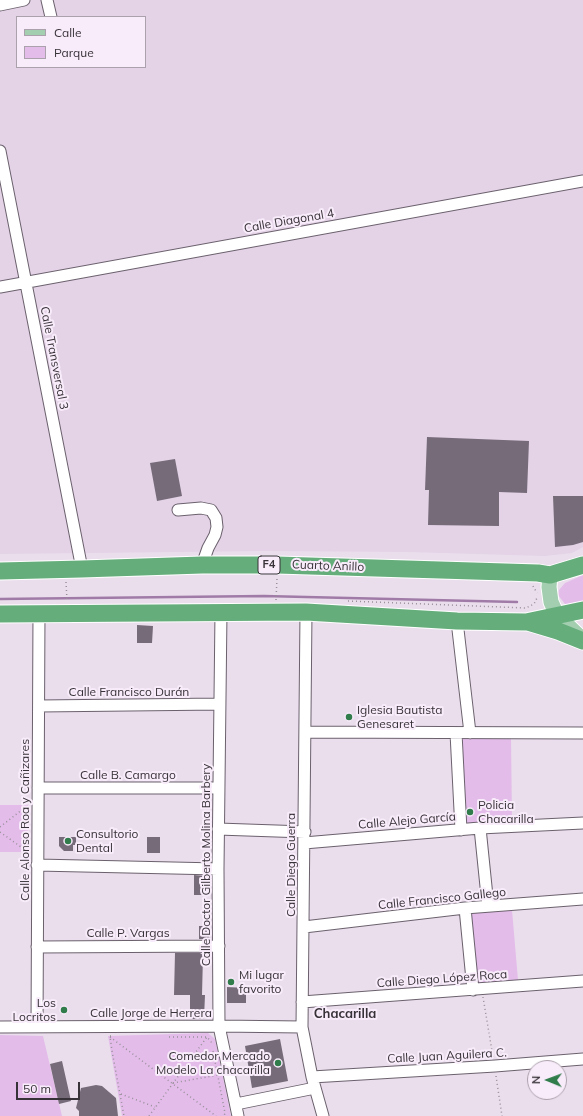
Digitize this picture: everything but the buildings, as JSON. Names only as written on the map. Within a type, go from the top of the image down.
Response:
[{"type":"highway","name":"Cuarto Anillo","points":[[0,570],[202,565],[277,565],[538,573],[550,575],[583,565]]},
{"type":"highway","points":[[526,622],[583,610]]},
{"type":"highway","points":[[0,614],[306,612],[526,622],[583,640]]},
{"type":"main road","points":[[550,575],[549,587],[551,602],[557,615],[583,640]]},
{"type":"street","points":[[0,5],[24,0]]},
{"type":"street","points":[[47,0],[50,16]]},
{"type":"street","name":"Calle Transversal 3","points":[[0,151],[82,569]]},
{"type":"street","name":"Calle Diagonal 4","points":[[0,287],[583,181]]},
{"type":"street","points":[[178,510],[201,508],[211,510],[216,518],[217,527],[215,535],[208,548],[202,565]]},
{"type":"street","name":"Calle Doctor Gilberto Molina Barbery","points":[[220,612],[218,829],[219,1026],[238,1116]]},
{"type":"street","name":"Calle Diego Guerra","points":[[306,612],[302,1027],[312,1077],[323,1116]]},
{"type":"street","name":"Calle Alonso Roa y Cañizares","points":[[37,1027],[39,613]]},
{"type":"street","points":[[457,620],[470,733]]},
{"type":"street","name":"Calle Francisco Durán","points":[[39,706],[220,704]]},
{"type":"street","points":[[305,732],[583,733]]},
{"type":"street","points":[[456,733],[461,830]]},
{"type":"street","name":"Calle B. Camargo","points":[[38,788],[219,788]]},
{"type":"street","name":"Calle Alejo García","points":[[304,843],[480,828],[583,823]]},
{"type":"street","points":[[480,828],[488,906]]},
{"type":"street","points":[[218,829],[305,832]]},
{"type":"street","points":[[37,865],[218,870]]},
{"type":"street","name":"Calle Francisco Gallego","points":[[304,927],[465,908],[583,899]]},
{"type":"street","points":[[465,908],[478,989]]},
{"type":"street","name":"Calle P. Vargas","points":[[37,947],[219,946]]},
{"type":"street","name":"Calle Diego López Roca","points":[[302,1002],[583,981]]},
{"type":"street","name":"Calle Jorge de Herrera","points":[[0,1027],[302,1027]]},
{"type":"street","name":"Calle Juan Aguilera C.","points":[[312,1077],[583,1059]]},
{"type":"street","points":[[236,1104],[315,1088]]},
{"type":"path","points":[[276,600],[277,577]]},
{"type":"path","points":[[66,580],[67,600]]},
{"type":"path","points":[[0,826],[28,805],[38,805]]},
{"type":"path","points":[[0,832],[27,852],[37,852]]},
{"type":"path","points":[[478,989],[495,1066],[502,1116]]},
{"type":"path","points":[[110,1036],[216,1116]]},
{"type":"path","points":[[110,1036],[124,1116]]},
{"type":"path","points":[[163,1037],[207,1037]]},
{"type":"path","points":[[149,1116],[207,1037]]},
{"type":"path","points":[[207,1037],[212,1043],[225,1113],[224,1116]]},
{"type":"path","points":[[173,1083],[218,1075]]},
{"type":"path","points":[[120,1094],[155,1107]]},
{"type":"shaded area","points":[[0,0],[583,0],[583,547],[572,553],[545,556],[409,552],[264,551],[0,554]]},
{"type":"green space","points":[[583,575],[583,604],[565,604],[558,595],[559,590],[565,583]]},
{"type":"green space","points":[[511,736],[512,822],[463,826],[459,737]]},
{"type":"green space","points":[[0,805],[28,805],[27,852],[0,852]]},
{"type":"green space","points":[[512,910],[518,980],[476,984],[470,913]]},
{"type":"green space","points":[[208,1033],[215,1039],[231,1116],[122,1116],[108,1036]]},
{"type":"green space","points":[[0,1035],[43,1036],[62,1116],[0,1116]]},
{"type":"waterway","points":[[0,599],[264,596],[517,602]]},
{"type":"place","name":"Iglesia Bautista Genesaret","points":[[349,717]]},
{"type":"place","name":"Policia Chacarilla","points":[[470,812]]},
{"type":"place","name":"Consultorio Dental","points":[[68,841]]},
{"type":"place","name":"Mi lugar favorito","points":[[231,982]]},
{"type":"place","name":"Los Locritos","points":[[64,1010]]},
{"type":"place","name":"Comedor Mercado Modelo La chacarilla","points":[[278,1063]]},
{"type":"district","name":"Chacarilla","points":[[345,1014]]}]
